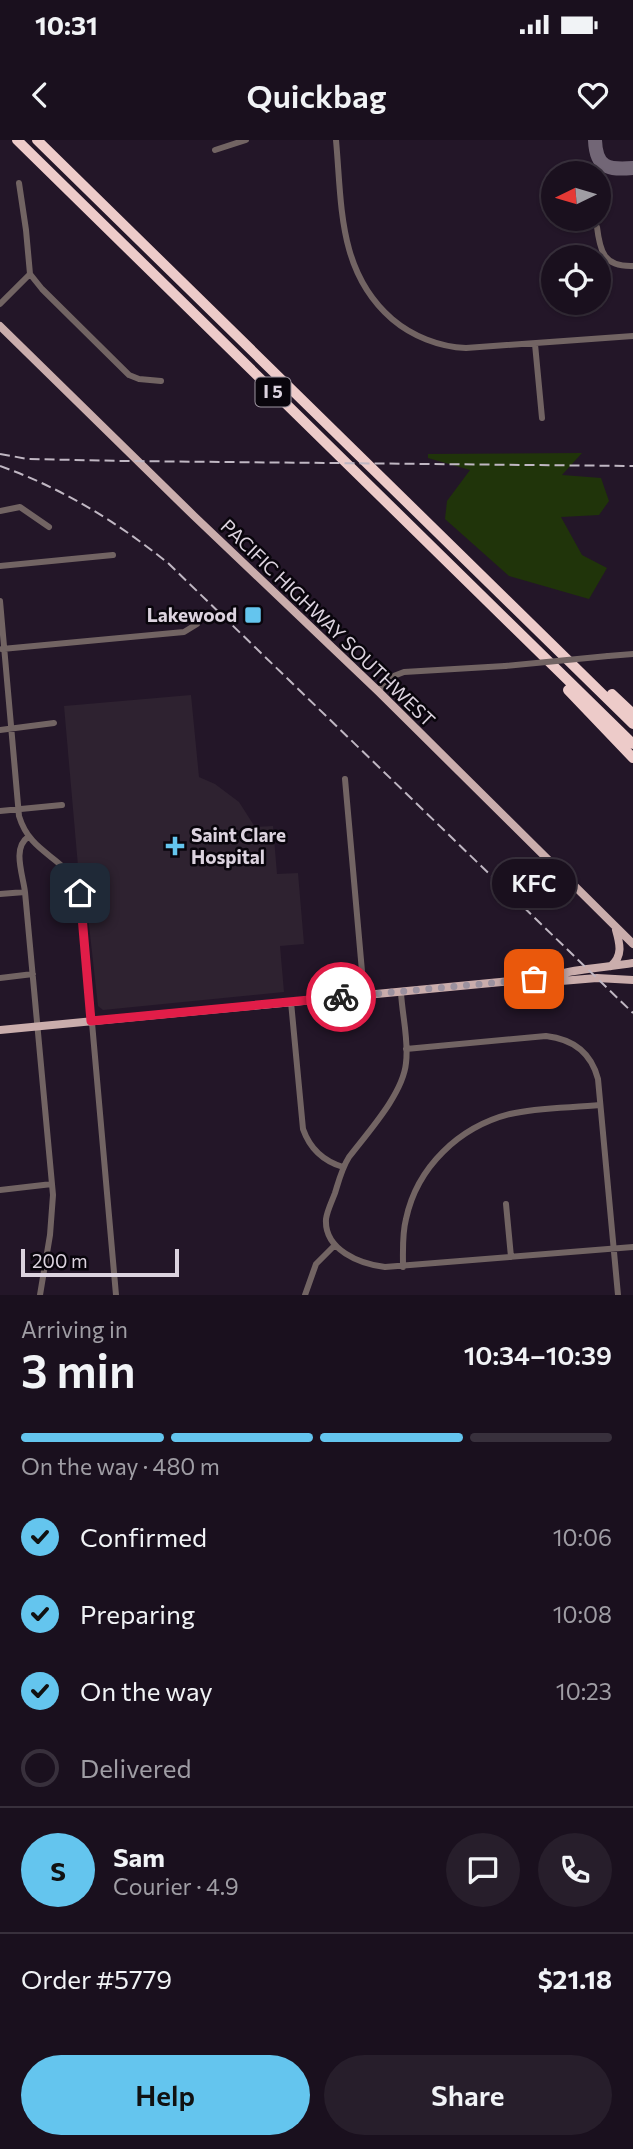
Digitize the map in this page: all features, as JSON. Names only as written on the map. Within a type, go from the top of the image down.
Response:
[{"type":"highway","name":"I 5","points":[[17,140],[633,744]]},
{"type":"highway","name":"I 5","points":[[37,140],[633,724]]},
{"type":"highway","points":[[547,640],[584,669],[633,714]]},
{"type":"highway","points":[[530,644],[551,673],[633,758]]},
{"type":"main road","name":"PACIFIC HIGHWAY SOUTHWEST","points":[[0,326],[378,691],[633,944]]},
{"type":"main road","points":[[609,967],[617,961],[620,954],[616,927]]},
{"type":"main road","points":[[0,1030],[553,977],[560,973],[633,963]]},
{"type":"main road","points":[[553,977],[561,981],[597,978],[633,980]]},
{"type":"street","points":[[215,150],[246,140]]},
{"type":"street","points":[[337,140],[345,232],[352,264],[375,303],[408,331],[458,348],[633,336]]},
{"type":"street","points":[[19,183],[30,274],[37,285],[130,375],[142,380],[161,381]]},
{"type":"street","points":[[598,231],[600,248],[607,258],[616,265],[633,266]]},
{"type":"street","points":[[0,304],[30,274]]},
{"type":"street","points":[[535,344],[542,418]]},
{"type":"street","points":[[0,510],[20,507],[49,527]]},
{"type":"street","points":[[0,566],[113,555]]},
{"type":"street","points":[[0,601],[2,649],[21,823],[28,837],[41,851],[65,868],[77,882],[81,898],[116,1295]]},
{"type":"street","points":[[2,649],[184,632],[197,624]]},
{"type":"street","points":[[378,691],[391,677],[404,672],[633,654]]},
{"type":"street","points":[[0,730],[54,723]]},
{"type":"street","points":[[345,779],[364,994]]},
{"type":"street","points":[[0,811],[62,805]]},
{"type":"street","points":[[28,837],[23,840],[19,850],[52,1184],[51,1223],[40,1295]]},
{"type":"street","points":[[0,894],[25,892]]},
{"type":"street","points":[[0,978],[33,974]]},
{"type":"street","points":[[401,992],[407,1049],[405,1071],[397,1093],[343,1167],[326,1221],[328,1235],[335,1245],[366,1264],[385,1267],[633,1247]]},
{"type":"street","points":[[291,1002],[303,1129],[316,1152],[331,1163],[343,1167]]},
{"type":"street","points":[[407,1049],[542,1036],[566,1040],[580,1049],[592,1062],[598,1079],[618,1295]]},
{"type":"street","points":[[403,1266],[403,1237],[411,1202],[425,1173],[451,1143],[480,1124],[505,1115],[600,1105]]},
{"type":"street","points":[[0,1190],[52,1184]]},
{"type":"street","points":[[506,1204],[511,1257]]},
{"type":"street","points":[[305,1295],[316,1264],[335,1245]]},
{"type":"shaded area","name":"Saint Clare Hospital","points":[[191,695],[199,777],[215,784],[239,802],[255,827],[273,826],[277,874],[298,873],[304,944],[280,946],[284,992],[103,1010],[98,1006],[87,907],[78,866],[64,706]]},
{"type":"green space","points":[[582,453],[562,475],[601,478],[609,501],[599,515],[561,517],[582,555],[607,568],[589,599],[509,576],[445,519],[447,501],[470,470],[428,458],[428,454]]},
{"type":"taxiway","points":[[595,140],[598,156],[605,165],[633,168]]},
{"type":"railway","points":[[0,454],[28,459],[124,461],[633,466]]},
{"type":"railway","points":[[0,466],[88,507],[168,563],[633,1013]]},
{"type":"way so far","points":[[341,997],[534,979]]},
{"type":"place","name":"Lakewood","points":[[253,615]]},
{"type":"place","name":"Saint Clare Hospital","points":[[175,846]]},
{"type":"place","name":"KFC","points":[[534,979]]},
{"type":"route","points":[[80,893],[91,1021],[341,997]]}]
